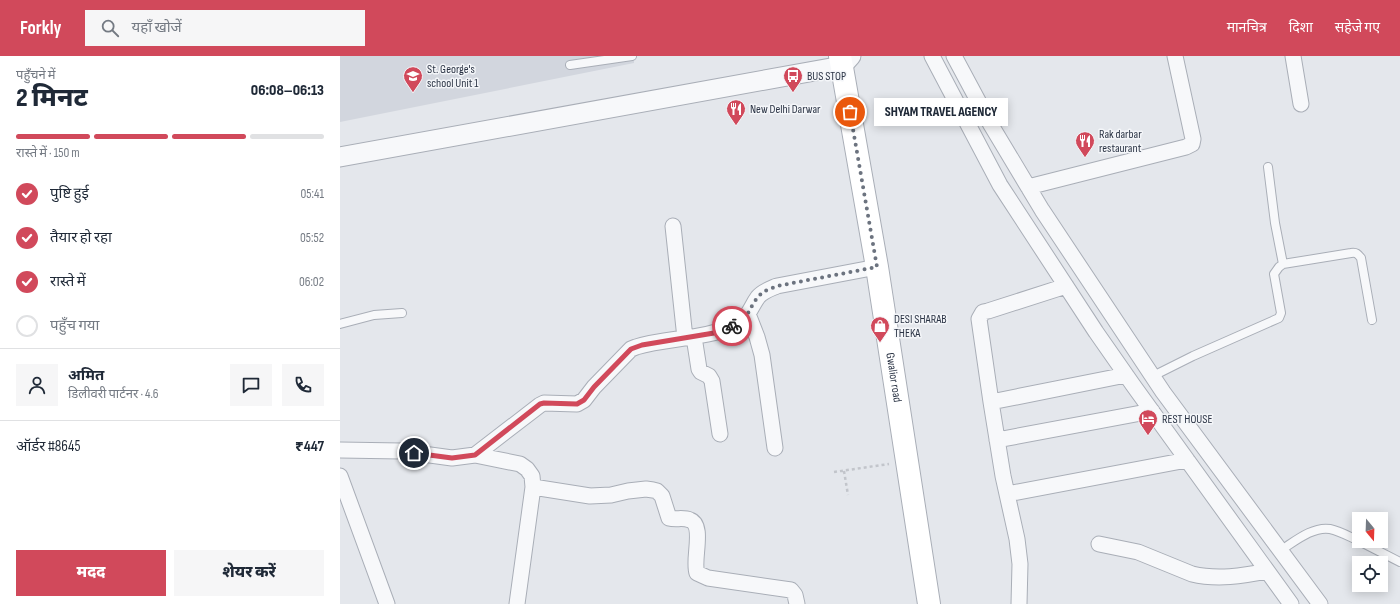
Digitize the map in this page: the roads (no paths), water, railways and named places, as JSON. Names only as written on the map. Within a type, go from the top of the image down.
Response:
[{"type":"main road","name":"Gwalior road","points":[[844,59],[929,604]]},
{"type":"street","points":[[932,56],[1000,185],[1066,286],[1126,375],[1291,604]]},
{"type":"street","points":[[954,56],[992,125],[1042,210],[1153,376],[1320,604]]},
{"type":"street","points":[[1028,186],[1186,147],[1192,144],[1193,139],[1175,56]]},
{"type":"street","points":[[1293,56],[1301,104]]},
{"type":"street","points":[[340,157],[844,59]]},
{"type":"street","points":[[673,226],[690,338],[700,372],[709,376],[712,381],[720,434]]},
{"type":"street","points":[[475,455],[540,404],[577,404],[582,402],[594,387],[631,349],[642,345],[690,338],[730,327],[744,320],[759,296],[771,288],[877,267]]},
{"type":"street","points":[[1019,604],[1020,564],[1018,539],[1007,494],[997,440],[979,325],[981,315],[988,310],[1066,286]]},
{"type":"street","points":[[748,314],[762,355],[775,448]]},
{"type":"street","points":[[991,402],[1126,375]]},
{"type":"street","points":[[997,440],[1152,411]]},
{"type":"street","points":[[340,450],[401,451],[452,458],[475,455],[520,464],[527,469],[532,476],[533,487],[516,604]]},
{"type":"street","points":[[1007,494],[1187,460]]},
{"type":"street","points":[[340,476],[387,604]]},
{"type":"street","points":[[533,487],[590,496],[611,495],[646,489],[657,491],[662,496],[669,518],[690,520],[694,523],[697,529],[698,536],[695,564],[697,573],[708,578],[791,590],[795,595],[797,604]]},
{"type":"street","points":[[1099,544],[1138,552],[1192,574],[1201,576],[1238,577],[1267,571]]},
{"type":"lane","points":[[570,65],[632,56]]},
{"type":"lane","points":[[1268,167],[1275,223],[1283,264]]},
{"type":"lane","points":[[1153,376],[1279,318],[1281,313],[1274,274],[1283,264],[1355,252],[1361,258],[1372,320]]},
{"type":"lane","points":[[340,324],[374,315],[402,313]]},
{"type":"lane","points":[[1281,550],[1310,532],[1323,529],[1336,531],[1352,538]]},
{"type":"lane","points":[[1373,548],[1400,562]]},
{"type":"place","name":"St. George's school Unit 1","points":[[413,93]]},
{"type":"place","name":"BUS STOP","points":[[793,93]]},
{"type":"place","name":"SHYAM TRAVEL AGENCY","points":[[850,112]]},
{"type":"place","name":"New Delhi Darwar","points":[[736,126]]},
{"type":"place","name":"Rak darbar restaurant","points":[[1085,158]]},
{"type":"place","name":"DESI SHARAB THEKA","points":[[880,343]]},
{"type":"place","name":"REST HOUSE","points":[[1148,436]]}]
